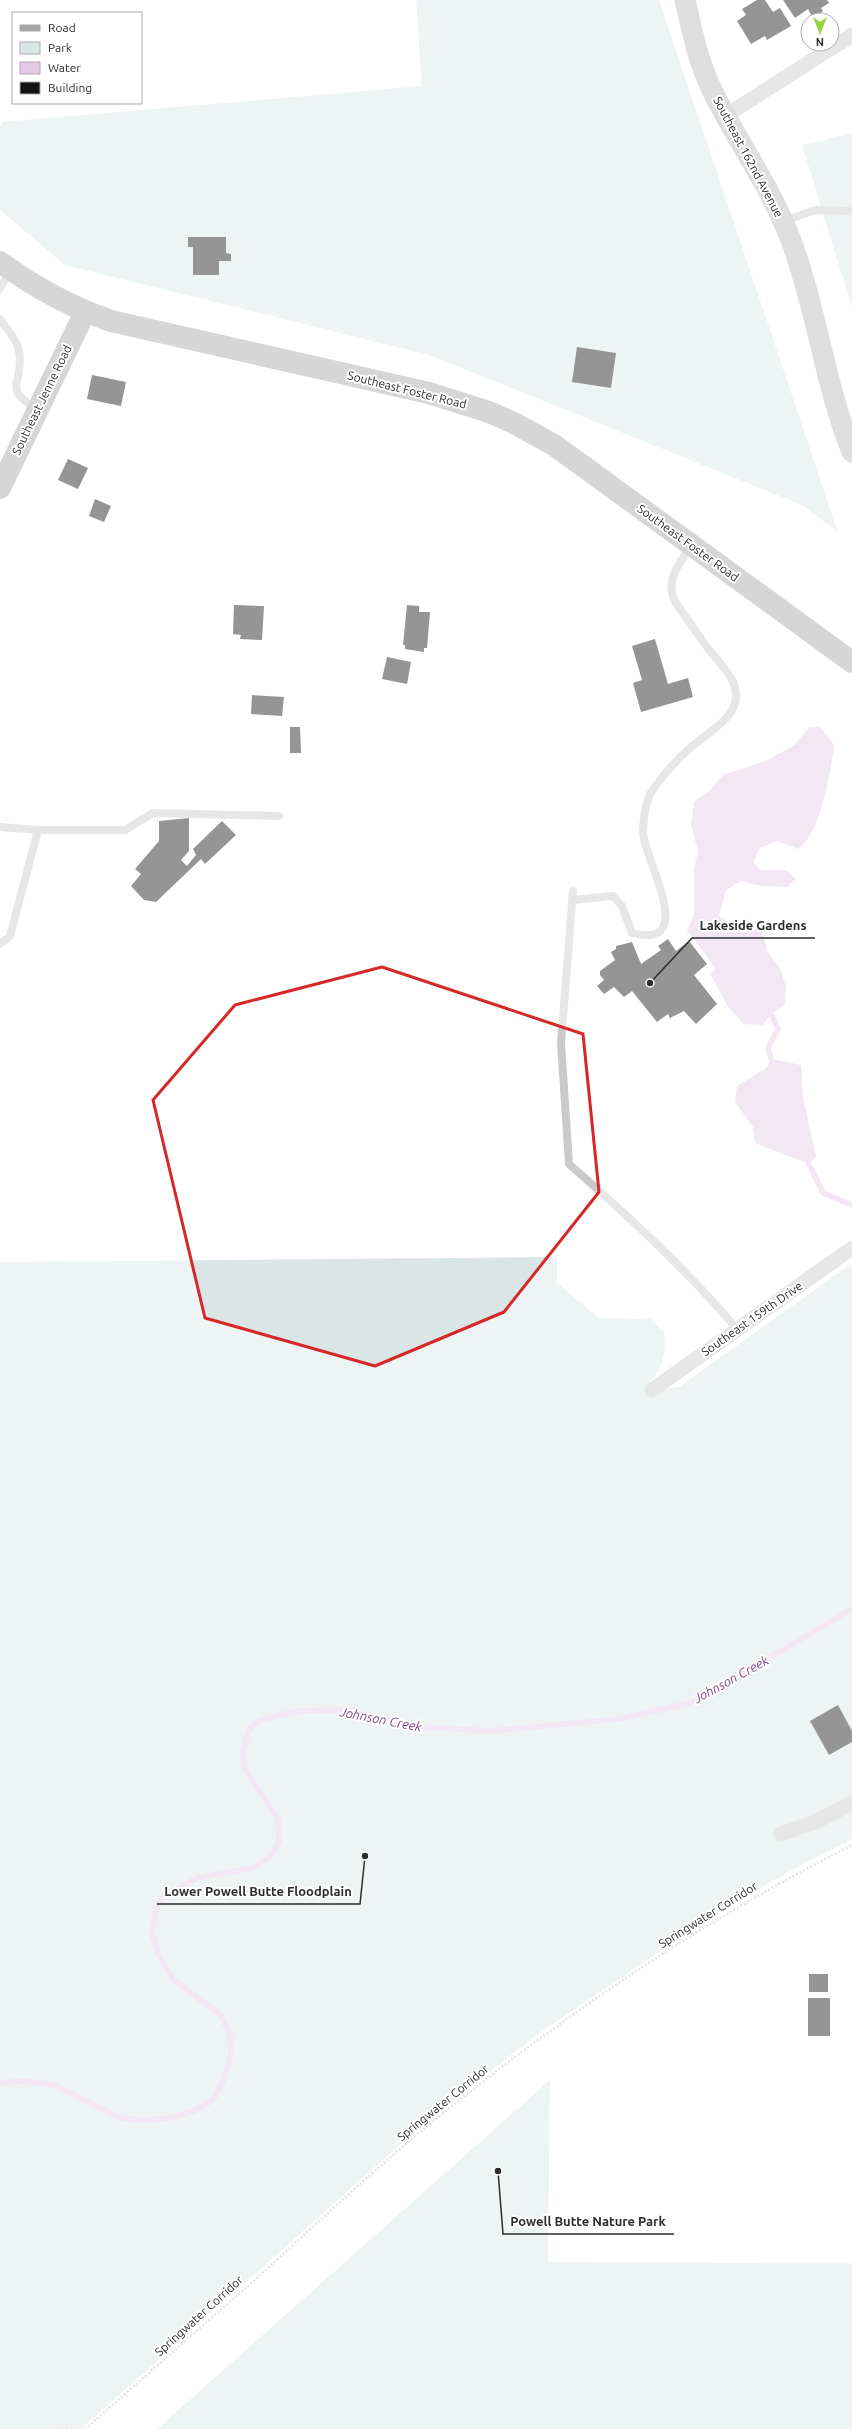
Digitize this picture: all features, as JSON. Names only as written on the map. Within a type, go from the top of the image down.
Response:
[{"type":"main road","name":"Southeast Foster Road","points":[[5,266],[37,287],[85,312],[111,321],[152,332],[429,393],[489,412],[514,422],[554,445],[852,662]]},
{"type":"main road","name":"Southeast Jenne Road","points":[[0,488],[85,312]]},
{"type":"street","name":"Southeast 162nd Avenue","points":[[685,0],[705,74],[725,116],[770,193],[783,221],[801,270],[836,402],[852,452]]},
{"type":"street","points":[[725,116],[852,35]]},
{"type":"street","name":"Southeast 159th Drive","points":[[652,1390],[852,1248]]},
{"type":"street","points":[[781,1834],[815,1822],[852,1803]]},
{"type":"lane","points":[[783,221],[815,210],[852,211]]},
{"type":"lane","points":[[0,289],[5,266]]},
{"type":"lane","points":[[0,320],[17,342],[20,353],[15,386],[16,394],[20,400],[38,409]]},
{"type":"lane","points":[[691,545],[671,579],[671,590],[674,600],[728,674],[736,694],[735,705],[729,716],[686,752],[652,792],[644,813],[642,834],[667,909],[664,923],[658,932],[641,936],[632,933],[622,906],[613,896],[572,895],[561,1043],[570,1164],[652,1239],[706,1293],[737,1329]]},
{"type":"lane","points":[[0,827],[38,830],[125,830],[153,813],[279,816]]},
{"type":"lane","points":[[0,944],[10,936],[38,830]]},
{"type":"path","name":"Springwater Corridor","points":[[86,2429],[340,2202],[431,2123],[518,2055],[608,1989],[690,1936],[774,1885],[852,1845]]},
{"type":"path","points":[[62,2429],[72,2429]]},
{"type":"highlighted area","points":[[382,967],[583,1034],[599,1192],[504,1312],[375,1366],[205,1318],[153,1100],[235,1005]]},
{"type":"green space","points":[[416,0],[659,0],[838,532],[802,505],[429,355],[65,265],[0,210],[0,126],[2,122],[422,86]]},
{"type":"green space","points":[[852,133],[852,308],[802,145]]},
{"type":"green space","points":[[557,1257],[557,1283],[599,1318],[651,1319],[664,1332],[664,1355],[660,1368],[646,1387],[649,1390],[679,1387],[852,1263],[852,1839],[783,1875],[698,1925],[534,2037],[421,2126],[81,2429],[0,2429],[0,1262]]},
{"type":"green space","points":[[550,2080],[548,2262],[852,2263],[852,2429],[157,2429]]},
{"type":"water","points":[[810,727],[820,727],[835,746],[827,787],[819,816],[806,841],[798,849],[777,841],[760,848],[753,862],[760,870],[786,870],[796,879],[787,887],[762,886],[741,881],[726,890],[719,916],[734,925],[753,925],[762,932],[768,953],[780,968],[786,987],[785,1005],[771,1014],[763,1025],[744,1024],[728,1007],[710,973],[716,969],[687,930],[694,915],[694,869],[698,851],[691,825],[694,802],[709,791],[723,775],[768,760],[794,745]]},
{"type":"water","points":[[771,1059],[801,1065],[803,1097],[816,1157],[809,1164],[755,1143],[753,1127],[735,1102],[737,1086],[766,1068]]},
{"type":"building","points":[[757,0],[765,0],[773,12],[780,8],[791,26],[767,40],[765,36],[751,44],[737,21],[746,15],[742,9]]},
{"type":"building","points":[[783,0],[827,0],[829,3],[821,8],[823,11],[822,12],[810,12],[808,9],[804,12],[800,12],[800,15],[795,18]]},
{"type":"building","points":[[188,237],[226,237],[226,253],[231,254],[231,261],[219,261],[219,275],[193,275],[193,247],[188,247]]},
{"type":"building","points":[[577,347],[616,353],[611,388],[572,382]]},
{"type":"building","points":[[92,375],[126,382],[121,406],[87,399]]},
{"type":"building","points":[[68,459],[88,468],[78,489],[58,480]]},
{"type":"building","points":[[95,499],[111,506],[104,522],[89,516]]},
{"type":"building","points":[[234,605],[264,606],[262,640],[240,639],[241,635],[233,634]]},
{"type":"building","points":[[407,605],[419,606],[419,612],[430,612],[427,648],[424,648],[424,652],[405,649],[405,645],[403,645]]},
{"type":"building","points":[[655,639],[668,684],[688,678],[693,697],[641,712],[633,683],[642,680],[632,646]]},
{"type":"building","points":[[387,657],[411,662],[407,684],[382,679]]},
{"type":"building","points":[[252,695],[284,697],[282,716],[251,714]]},
{"type":"building","points":[[290,727],[300,727],[301,753],[290,753]]},
{"type":"building","points":[[189,818],[189,851],[181,860],[187,866],[196,855],[193,849],[222,821],[236,835],[205,864],[201,859],[156,902],[144,900],[131,886],[141,874],[135,869],[159,841],[159,821]]},
{"type":"building","points":[[668,939],[676,951],[689,941],[707,964],[694,975],[717,1004],[696,1024],[684,1011],[670,1018],[668,1014],[657,1022],[632,991],[624,997],[614,987],[604,994],[597,986],[604,980],[600,975],[600,971],[615,960],[611,952],[616,949],[616,946],[632,942],[641,964],[661,950],[658,946]]},
{"type":"building","points":[[838,1705],[852,1731],[852,1742],[829,1755],[810,1721]]},
{"type":"building","points":[[809,1974],[828,1974],[828,1992],[809,1992]]},
{"type":"building","points":[[808,1998],[830,1998],[830,2036],[808,2036]]},
{"type":"waterway","points":[[771,1014],[778,1029],[768,1048],[771,1059]]},
{"type":"waterway","points":[[809,1164],[823,1193],[852,1205]]},
{"type":"waterway","name":"Johnson Creek","points":[[0,2083],[22,2081],[55,2085],[120,2118],[144,2120],[171,2118],[194,2111],[213,2100],[224,2079],[231,2054],[230,2036],[221,2015],[174,1980],[159,1956],[152,1933],[156,1906],[166,1894],[197,1878],[252,1868],[269,1858],[279,1843],[278,1819],[245,1770],[243,1753],[245,1741],[250,1728],[260,1720],[298,1711],[340,1710],[422,1727],[491,1731],[619,1719],[694,1702],[852,1609]]},
{"type":"place","name":"Lakeside Gardens","points":[[650,983]]},
{"type":"place","name":"Lower Powell Butte Floodplain","points":[[365,1856]]},
{"type":"place","name":"Powell Butte Nature Park","points":[[498,2171]]}]
